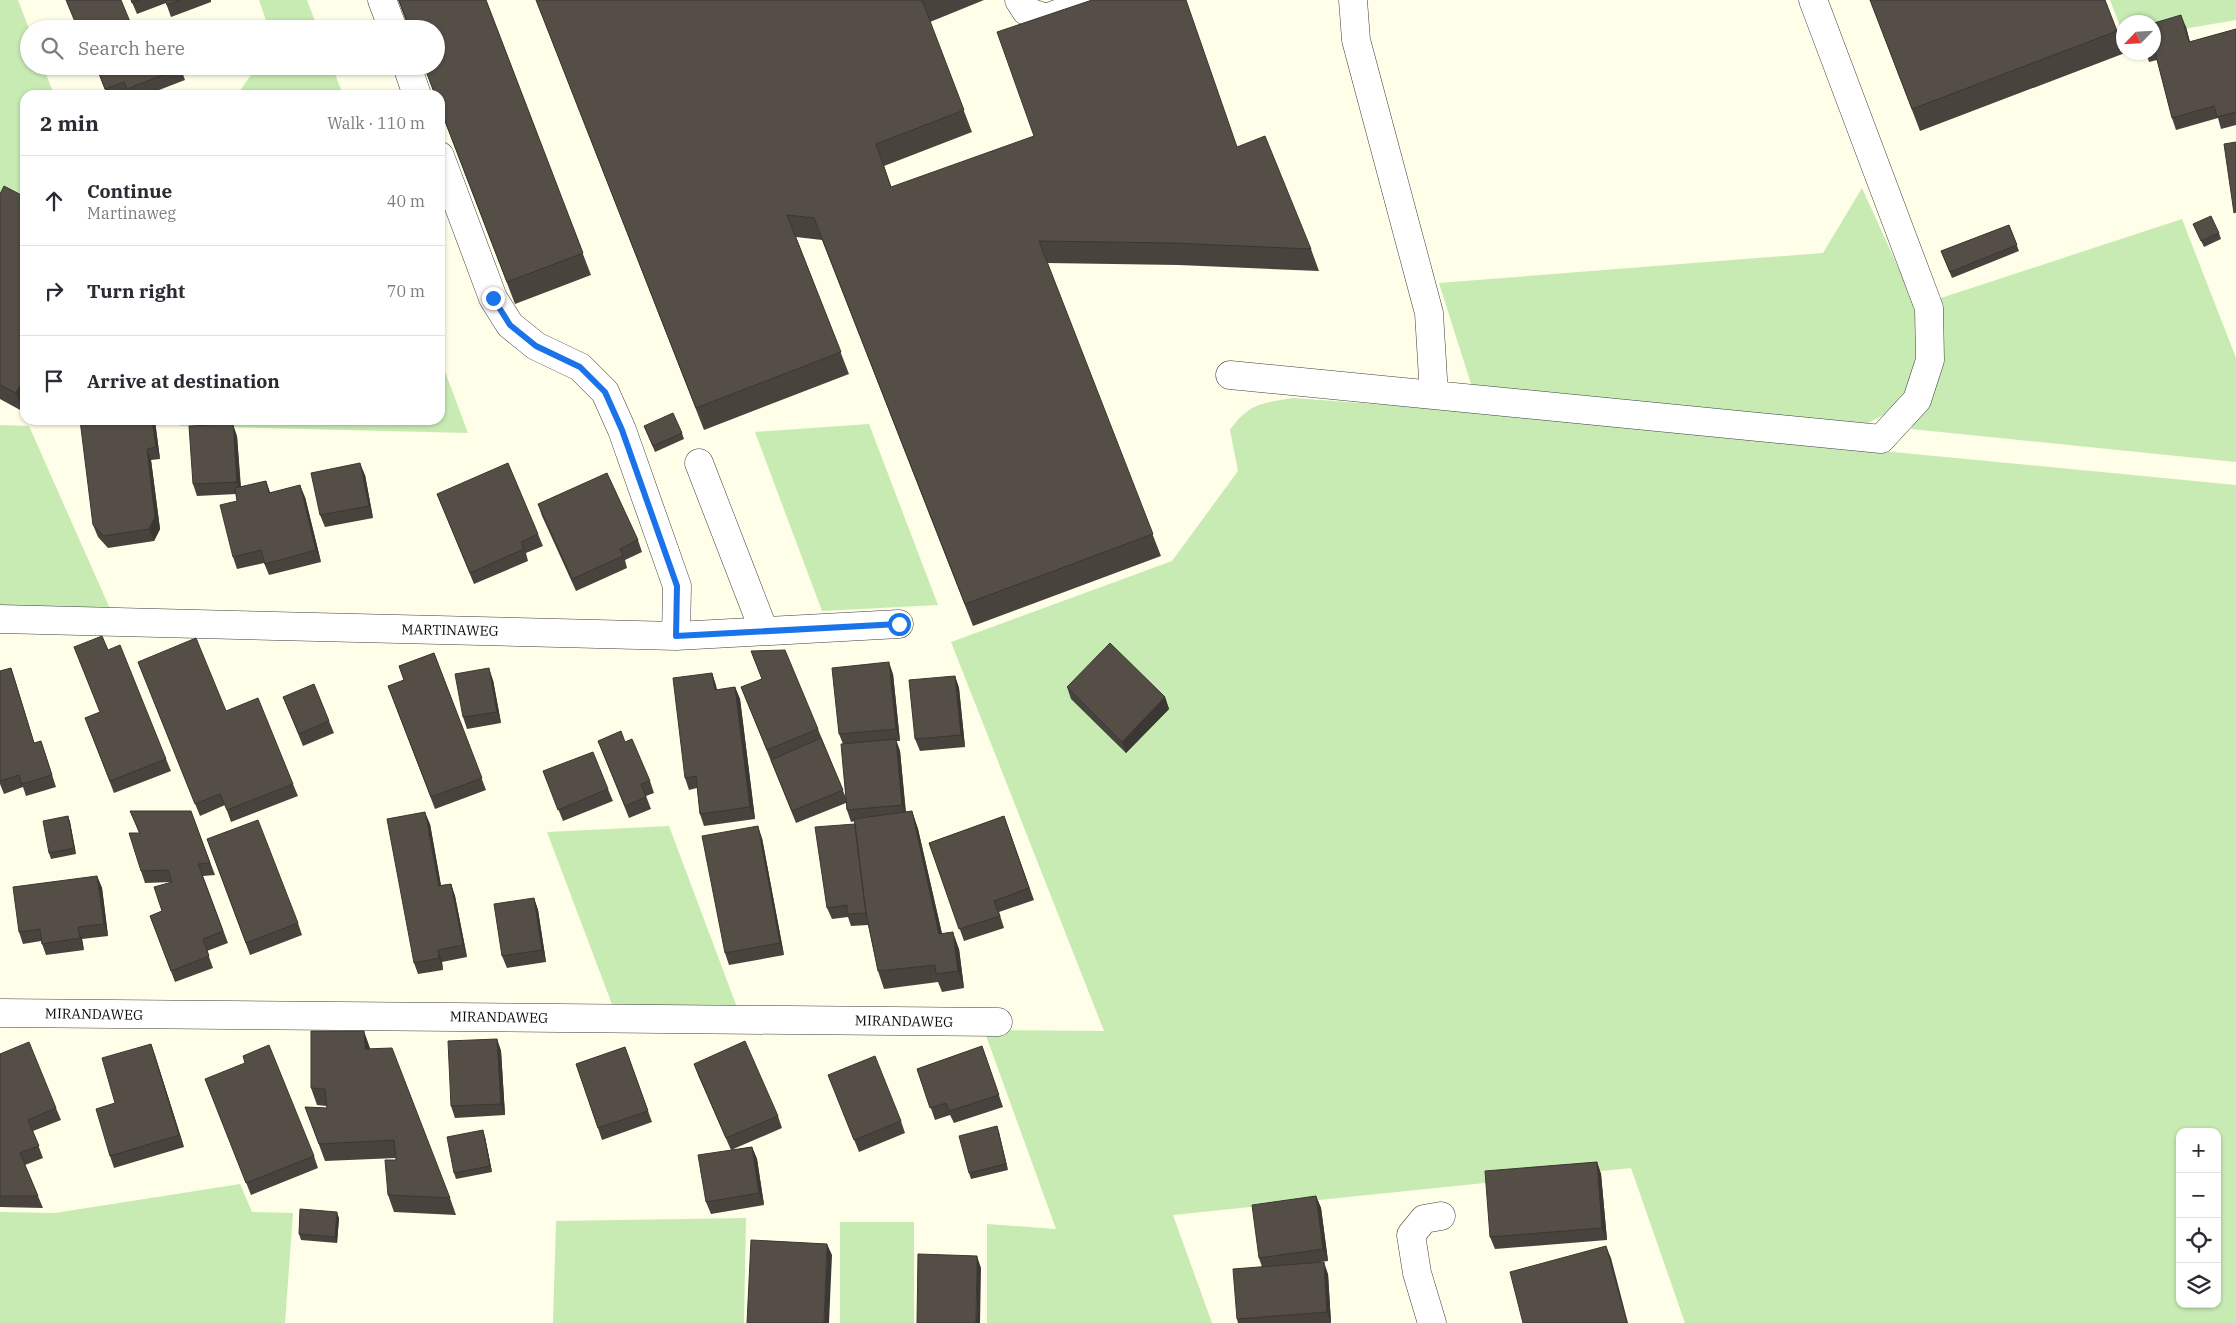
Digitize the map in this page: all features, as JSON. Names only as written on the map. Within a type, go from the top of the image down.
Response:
[{"type":"street","points":[[382,0],[390,20]]},
{"type":"street","points":[[1019,0],[1026,11],[1046,18],[1094,0]]},
{"type":"street","points":[[1353,0],[1356,40],[1429,313],[1434,395]]},
{"type":"street","points":[[1230,375],[1881,439],[1917,400],[1930,360],[1928,308],[1813,0]]},
{"type":"street","points":[[410,75],[415,90]]},
{"type":"street","points":[[445,169],[493,298],[510,325],[536,346],[580,367],[605,392],[622,430],[677,586],[676,636]]},
{"type":"street","points":[[699,463],[764,631]]},
{"type":"street","name":"MARTINAWEG","points":[[0,619],[676,636],[899,624]]},
{"type":"street","name":"MIRANDAWEG","points":[[0,1013],[998,1022]]},
{"type":"street","points":[[1432,1323],[1417,1273],[1411,1234],[1424,1219],[1441,1216]]},
{"type":"green space","points":[[0,0],[18,0],[26,20],[20,20],[20,75],[46,75],[52,90],[20,90],[20,194],[0,194]]},
{"type":"green space","points":[[259,0],[307,0],[315,20],[266,20]]},
{"type":"green space","points":[[2110,0],[2236,0],[2236,20],[2161,33],[2161,15],[2116,16]]},
{"type":"green space","points":[[251,75],[335,75],[341,90],[240,90]]},
{"type":"green space","points":[[1862,188],[1919,313],[1915,382],[1893,410],[1864,425],[1472,387],[1439,283],[1823,253]]},
{"type":"green space","points":[[2182,219],[2236,358],[2236,462],[1911,429],[1925,403],[1938,299]]},
{"type":"green space","points":[[445,371],[468,433],[180,426],[445,425]]},
{"type":"green space","points":[[1293,398],[1457,410],[2236,485],[2236,1323],[1685,1323],[1631,1168],[1173,1215],[1212,1323],[987,1323],[987,1224],[1056,1229],[984,1030],[1104,1031],[951,642],[1172,561],[1238,471],[1230,430],[1250,409],[1265,403]]},
{"type":"green space","points":[[869,424],[938,605],[822,611],[755,432]]},
{"type":"green space","points":[[0,425],[29,426],[111,611],[0,607]]},
{"type":"green space","points":[[669,826],[738,1010],[613,1007],[547,832]]},
{"type":"green space","points":[[240,1184],[252,1212],[293,1213],[285,1323],[0,1323],[0,1212],[55,1213]]},
{"type":"green space","points":[[746,1218],[744,1323],[553,1323],[556,1221]]},
{"type":"green space","points":[[840,1222],[914,1222],[914,1323],[840,1323]]},
{"type":"building","points":[[66,0],[121,0],[129,20],[74,20]]},
{"type":"building","points":[[165,0],[180,0],[167,5]]},
{"type":"building","points":[[399,0],[486,0],[583,253],[507,282],[445,121],[445,90],[433,90],[427,75],[445,75],[445,20],[407,20]]},
{"type":"building","points":[[536,0],[922,0],[964,110],[876,144],[891,187],[1034,136],[997,32],[1092,0],[1186,0],[1237,147],[1265,136],[1311,249],[1171,243],[1039,241],[1153,534],[965,604],[814,218],[787,215],[841,352],[696,408]]},
{"type":"building","points":[[1870,0],[2105,0],[2116,31],[1912,109]]},
{"type":"building","points":[[2181,15],[2189,42],[2236,29],[2236,112],[2217,117],[2214,106],[2172,118],[2157,60],[2161,60],[2161,21]]},
{"type":"building","points":[[100,75],[163,75],[127,89],[124,82],[105,89]]},
{"type":"building","points":[[2236,142],[2236,212],[2234,213],[2224,144]]},
{"type":"building","points":[[4,186],[20,194],[20,385],[16,393],[0,385],[0,194]]},
{"type":"building","points":[[2211,216],[2219,233],[2201,241],[2193,224]]},
{"type":"building","points":[[2009,225],[2017,245],[1950,272],[1941,251]]},
{"type":"building","points":[[673,413],[682,433],[653,446],[644,426]]},
{"type":"building","points":[[81,425],[153,425],[156,447],[147,449],[155,517],[149,529],[104,536],[93,525]]},
{"type":"building","points":[[233,425],[237,482],[193,484],[189,426]]},
{"type":"building","points":[[360,463],[369,506],[320,515],[311,473]]},
{"type":"building","points":[[508,463],[538,534],[521,542],[524,549],[470,573],[437,494]]},
{"type":"building","points":[[607,473],[638,540],[620,549],[623,556],[572,579],[538,504]]},
{"type":"building","points":[[266,481],[269,493],[300,485],[316,550],[265,564],[261,550],[233,557],[220,505],[237,501],[235,488]]},
{"type":"building","points":[[102,636],[108,650],[120,645],[166,759],[110,781],[85,718],[100,712],[74,647]]},
{"type":"building","points":[[196,638],[226,711],[258,698],[293,784],[227,810],[220,794],[195,804],[138,662]]},
{"type":"building","points":[[1110,643],[1165,697],[1122,742],[1067,687]]},
{"type":"building","points":[[785,650],[818,729],[767,750],[741,687],[762,679],[751,651]]},
{"type":"building","points":[[434,653],[482,778],[431,797],[388,686],[404,680],[399,666]]},
{"type":"building","points":[[889,662],[896,729],[839,734],[832,668]]},
{"type":"building","points":[[11,668],[34,743],[41,741],[52,775],[22,784],[19,775],[0,781],[0,671]]},
{"type":"building","points":[[489,668],[497,712],[463,717],[455,674]]},
{"type":"building","points":[[712,673],[715,690],[735,687],[750,807],[700,814],[696,776],[685,778],[673,678]]},
{"type":"building","points":[[955,676],[961,735],[915,739],[909,680]]},
{"type":"building","points":[[314,684],[329,721],[299,734],[283,697]]},
{"type":"building","points":[[621,731],[625,742],[632,739],[650,781],[641,784],[646,797],[625,806],[598,741]]},
{"type":"building","points":[[821,738],[843,790],[792,811],[771,760]]},
{"type":"building","points":[[896,739],[902,805],[847,810],[841,744]]},
{"type":"building","points":[[593,752],[608,789],[558,810],[543,771]]},
{"type":"building","points":[[130,811],[191,811],[210,863],[198,864],[223,931],[203,939],[209,956],[171,971],[150,916],[162,911],[154,887],[172,882],[168,870],[141,871],[129,833],[140,833]]},
{"type":"building","points":[[912,811],[939,934],[953,932],[958,971],[936,974],[935,965],[878,971],[865,907],[854,819]]},
{"type":"building","points":[[425,812],[439,886],[451,884],[463,945],[438,950],[439,958],[414,963],[387,819]]},
{"type":"building","points":[[68,816],[74,848],[49,853],[43,821]]},
{"type":"building","points":[[1004,816],[1029,888],[994,901],[1000,916],[959,929],[929,843]]},
{"type":"building","points":[[258,820],[298,923],[246,943],[207,839]]},
{"type":"building","points":[[855,824],[866,913],[847,914],[847,905],[827,908],[815,827]]},
{"type":"building","points":[[758,826],[780,943],[725,953],[702,836]]},
{"type":"building","points":[[97,876],[104,924],[78,927],[80,938],[42,944],[40,929],[19,932],[13,887]]},
{"type":"building","points":[[534,898],[542,950],[502,956],[494,904]]},
{"type":"building","points":[[311,1031],[364,1031],[365,1049],[392,1048],[450,1198],[388,1195],[385,1160],[396,1160],[394,1140],[319,1144],[305,1107],[327,1108],[325,1089],[311,1088]]},
{"type":"building","points":[[497,1039],[501,1104],[451,1106],[448,1041]]},
{"type":"building","points":[[745,1041],[778,1116],[726,1138],[694,1064]]},
{"type":"building","points":[[29,1042],[56,1108],[28,1120],[39,1146],[20,1153],[38,1196],[0,1196],[0,1054]]},
{"type":"building","points":[[151,1044],[179,1135],[110,1156],[96,1109],[115,1103],[102,1058]]},
{"type":"building","points":[[269,1045],[314,1156],[246,1183],[205,1079],[245,1063],[243,1056]]},
{"type":"building","points":[[982,1046],[999,1095],[949,1111],[946,1103],[930,1108],[917,1069]]},
{"type":"building","points":[[625,1047],[648,1111],[598,1128],[576,1064]]},
{"type":"building","points":[[875,1056],[901,1121],[854,1140],[828,1075]]},
{"type":"building","points":[[997,1126],[1006,1164],[969,1173],[959,1136]]},
{"type":"building","points":[[483,1130],[490,1166],[454,1173],[447,1137]]},
{"type":"building","points":[[752,1147],[759,1193],[706,1202],[698,1155]]},
{"type":"building","points":[[1597,1162],[1602,1228],[1490,1237],[1485,1171]]},
{"type":"building","points":[[1316,1196],[1323,1249],[1259,1258],[1252,1205]]},
{"type":"building","points":[[300,1209],[337,1212],[335,1237],[299,1234]]},
{"type":"building","points":[[751,1240],[827,1244],[824,1323],[747,1323]]},
{"type":"building","points":[[1606,1246],[1627,1323],[1523,1323],[1510,1272]]},
{"type":"building","points":[[918,1254],[977,1256],[976,1323],[917,1323]]},
{"type":"building","points":[[1324,1262],[1327,1312],[1237,1319],[1233,1269]]},
{"type":"route","points":[[493,298],[510,325],[536,346],[580,367],[605,392],[622,430],[677,586],[676,636],[899,624]]}]
